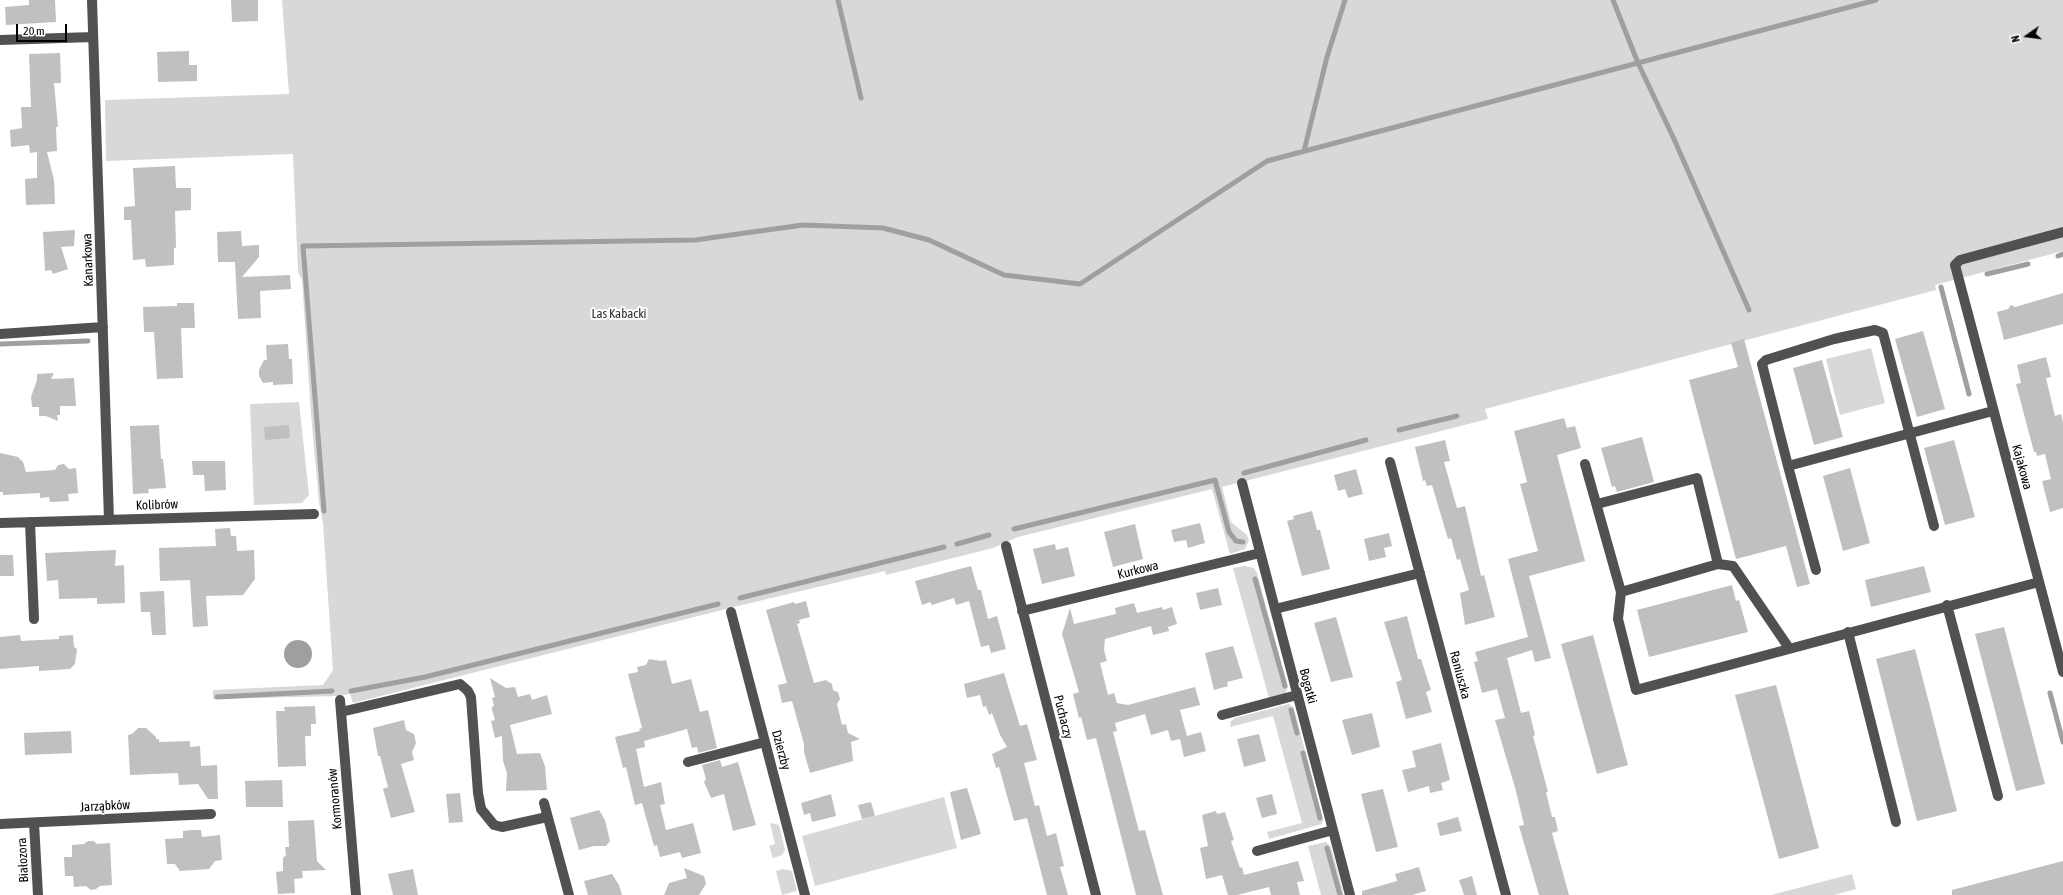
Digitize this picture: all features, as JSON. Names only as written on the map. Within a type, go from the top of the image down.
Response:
[{"type":"street","name":"Kanarkowa","points":[[92,0],[110,520]]},
{"type":"street","points":[[0,40],[93,36]]},
{"type":"street","name":"Kajakowa","points":[[2063,232],[1960,260],[1955,265],[1955,270],[2063,672]]},
{"type":"street","points":[[0,334],[103,328]]},
{"type":"street","points":[[1816,570],[1762,364],[1766,360],[1834,339],[1874,330],[1883,333],[1934,526]]},
{"type":"street","points":[[1788,466],[1993,411]]},
{"type":"street","name":"Raniuszka","points":[[1390,462],[1506,895]]},
{"type":"street","points":[[1585,464],[1621,592],[1618,619],[1636,690],[2039,582]]},
{"type":"street","points":[[1597,504],[1697,478],[1718,564]]},
{"type":"street","name":"Bogatki","points":[[1242,483],[1350,895]]},
{"type":"street","name":"Kolibrów","points":[[0,523],[314,514]]},
{"type":"street","points":[[30,522],[34,619]]},
{"type":"street","name":"Puchaczy","points":[[1006,546],[1096,895]]},
{"type":"street","name":"Kurkowa","points":[[1022,611],[1260,553]]},
{"type":"street","points":[[1621,592],[1718,564],[1733,566],[1789,648]]},
{"type":"street","points":[[1275,609],[1420,573]]},
{"type":"street","points":[[1947,606],[1998,796]]},
{"type":"street","name":"Dzierzby","points":[[731,612],[805,895]]},
{"type":"street","points":[[1848,632],[1896,822]]},
{"type":"street","points":[[341,712],[460,684],[471,697],[478,793],[481,809],[494,825],[502,827],[547,817]]},
{"type":"street","points":[[1222,715],[1297,694]]},
{"type":"street","name":"Kormoranów","points":[[340,700],[356,895]]},
{"type":"street","points":[[688,762],[765,742]]},
{"type":"street","points":[[544,803],[569,895]]},
{"type":"street","name":"Jarząbków","points":[[0,824],[211,814]]},
{"type":"street","name":"Białozora","points":[[34,823],[38,895]]},
{"type":"street","points":[[1257,851],[1333,830]]},
{"type":"green space","name":"Las Kabacki","points":[[282,0],[2063,0],[2063,251],[1935,285],[1936,290],[1485,409],[1488,419],[1222,487],[1231,522],[1247,535],[1249,540],[1245,549],[1230,554],[1212,489],[1018,537],[993,548],[886,575],[885,571],[738,606],[353,703],[350,694],[337,696],[213,699],[213,690],[323,685],[333,670],[323,523],[319,502],[311,414],[302,280],[298,272],[293,154],[106,161],[105,100],[289,94]]},
{"type":"green space","points":[[1871,348],[1885,403],[1840,415],[1826,359]]},
{"type":"green space","points":[[299,402],[309,495],[302,503],[254,505],[250,404]]},
{"type":"green space","points":[[1244,566],[1254,568],[1257,573],[1288,687],[1285,694],[1269,698],[1233,568]]},
{"type":"green space","points":[[1289,704],[1294,708],[1323,820],[1322,824],[1269,839],[1267,832],[1302,823],[1273,716],[1230,727],[1231,721],[1235,718]]},
{"type":"green space","points":[[944,797],[957,848],[815,886],[802,836]]},
{"type":"green space","points":[[770,823],[779,825],[785,850],[782,855],[773,858],[769,846],[775,844]]},
{"type":"green space","points":[[1326,842],[1331,847],[1344,895],[1321,895],[1308,846]]},
{"type":"green space","points":[[783,869],[792,871],[797,891],[782,895],[776,871]]},
{"type":"green space","points":[[1852,874],[1856,889],[1834,895],[1771,895]]},
{"type":"shaded area","points":[[298,640],[308,644],[312,654],[308,664],[298,668],[288,664],[284,654],[288,644]]},
{"type":"building","points":[[29,0],[55,0],[56,22],[6,25],[5,7],[29,5]]},
{"type":"building","points":[[231,0],[258,0],[258,21],[232,22]]},
{"type":"building","points":[[189,51],[189,65],[197,65],[197,81],[158,82],[157,52]]},
{"type":"building","points":[[60,53],[61,83],[54,83],[58,127],[56,127],[57,151],[47,152],[54,180],[55,204],[26,205],[25,179],[37,178],[37,152],[30,153],[29,145],[11,147],[10,130],[22,128],[21,107],[31,107],[29,54]]},
{"type":"building","points":[[175,166],[176,188],[191,188],[191,210],[175,211],[176,248],[174,248],[174,265],[146,267],[145,259],[133,260],[131,220],[124,220],[124,207],[135,206],[133,168]]},
{"type":"building","points":[[75,230],[74,246],[61,247],[68,269],[53,274],[51,270],[45,271],[43,232]]},
{"type":"building","points":[[241,231],[242,246],[259,245],[259,257],[242,277],[290,275],[291,289],[260,291],[261,318],[238,319],[235,262],[218,262],[217,232]]},
{"type":"building","points":[[2063,293],[2063,324],[2004,340],[1997,312],[2008,309],[2011,305],[2015,307]]},
{"type":"building","points":[[177,303],[194,303],[195,328],[181,328],[183,378],[157,379],[154,332],[144,332],[143,307],[177,306]]},
{"type":"building","points":[[1923,331],[1945,409],[1917,417],[1895,339]]},
{"type":"building","points":[[1744,339],[1810,584],[1797,587],[1786,546],[1736,559],[1689,380],[1738,367],[1731,343]]},
{"type":"building","points":[[288,344],[289,359],[292,359],[293,384],[273,385],[273,382],[263,383],[259,376],[259,370],[264,360],[267,360],[266,345]]},
{"type":"building","points":[[2046,357],[2051,377],[2046,378],[2055,416],[2061,414],[2063,423],[2063,508],[2050,512],[2042,481],[2051,479],[2045,454],[2037,456],[2036,452],[2034,452],[2016,384],[2021,383],[2017,365]]},
{"type":"building","points":[[1822,360],[1843,437],[1814,445],[1793,368]]},
{"type":"building","points":[[54,373],[51,379],[74,378],[76,406],[60,406],[60,415],[57,415],[58,421],[46,416],[39,416],[39,407],[32,407],[31,397],[37,380],[37,374]]},
{"type":"building","points":[[1564,418],[1567,428],[1575,426],[1581,448],[1557,455],[1585,561],[1529,576],[1551,658],[1535,662],[1532,650],[1507,658],[1521,713],[1529,711],[1535,735],[1533,736],[1548,792],[1546,792],[1552,817],[1555,817],[1558,831],[1552,833],[1569,895],[1539,895],[1519,826],[1524,825],[1516,791],[1495,720],[1505,718],[1497,689],[1482,693],[1474,662],[1478,661],[1475,652],[1528,637],[1508,559],[1538,551],[1520,484],[1527,482],[1514,431]]},
{"type":"building","points":[[159,425],[161,459],[163,459],[166,488],[148,489],[149,493],[133,494],[130,426]]},
{"type":"building","points":[[289,425],[290,438],[265,440],[264,427]]},
{"type":"building","points":[[1642,437],[1654,482],[1617,492],[1615,486],[1612,487],[1601,448]]},
{"type":"building","points":[[1445,440],[1450,461],[1444,462],[1457,508],[1465,506],[1481,576],[1484,575],[1495,617],[1465,625],[1460,593],[1469,590],[1460,559],[1457,560],[1451,538],[1448,539],[1432,485],[1427,486],[1425,480],[1423,481],[1415,447]]},
{"type":"building","points":[[1954,440],[1975,517],[1945,525],[1924,448]]},
{"type":"building","points":[[0,453],[18,457],[23,462],[26,472],[55,470],[58,465],[64,464],[69,469],[76,468],[78,493],[68,494],[69,501],[50,502],[49,497],[40,498],[40,493],[3,495],[3,492],[0,492]]},
{"type":"building","points":[[192,461],[225,461],[226,490],[205,491],[204,475],[193,475]]},
{"type":"building","points":[[1850,468],[1870,543],[1843,551],[1823,476]]},
{"type":"building","points":[[1356,469],[1363,494],[1348,498],[1345,489],[1338,491],[1334,475]]},
{"type":"building","points":[[1312,511],[1317,530],[1320,530],[1330,569],[1302,576],[1287,521],[1294,519],[1293,516]]},
{"type":"building","points":[[1200,523],[1205,543],[1188,548],[1186,540],[1174,542],[1171,530]]},
{"type":"building","points":[[1135,524],[1143,559],[1113,567],[1104,532]]},
{"type":"building","points":[[230,528],[231,536],[236,536],[237,551],[254,550],[255,579],[243,595],[206,596],[208,626],[193,627],[190,580],[160,581],[159,548],[216,546],[215,529]]},
{"type":"building","points":[[1389,533],[1392,546],[1384,548],[1386,557],[1369,561],[1364,539]]},
{"type":"building","points":[[1055,544],[1056,550],[1068,547],[1075,576],[1042,584],[1033,549]]},
{"type":"building","points":[[116,550],[115,566],[124,565],[125,603],[97,604],[97,598],[59,599],[58,580],[47,581],[45,553]]},
{"type":"building","points":[[0,555],[13,555],[14,576],[0,576]]},
{"type":"building","points":[[971,566],[978,590],[981,590],[988,619],[997,616],[1006,649],[991,653],[989,645],[981,647],[969,601],[956,605],[954,598],[932,605],[930,602],[922,605],[915,581]]},
{"type":"building","points":[[1924,566],[1931,592],[1871,607],[1865,580]]},
{"type":"building","points":[[1732,585],[1736,601],[1739,600],[1748,632],[1649,657],[1637,610]]},
{"type":"building","points":[[1218,588],[1222,605],[1200,610],[1196,593]]},
{"type":"building","points":[[164,591],[166,635],[152,635],[150,612],[141,612],[140,592]]},
{"type":"building","points":[[806,601],[810,617],[799,620],[800,623],[797,624],[814,683],[826,680],[832,684],[833,690],[838,692],[840,699],[837,704],[842,725],[846,724],[848,733],[860,739],[851,742],[853,761],[810,773],[804,752],[804,744],[792,701],[782,703],[778,685],[787,683],[766,610],[794,602],[795,604]]},
{"type":"building","points":[[1134,603],[1137,613],[1162,607],[1163,610],[1172,607],[1177,624],[1168,627],[1169,631],[1153,635],[1151,626],[1105,639],[1104,650],[1107,661],[1100,663],[1108,695],[1114,693],[1117,703],[1128,705],[1195,687],[1200,705],[1180,710],[1187,736],[1201,732],[1206,751],[1184,757],[1180,739],[1171,741],[1168,730],[1151,735],[1145,714],[1115,723],[1117,731],[1113,732],[1139,831],[1145,830],[1163,895],[1136,895],[1096,738],[1087,740],[1081,717],[1079,718],[1073,694],[1079,692],[1062,634],[1070,608],[1074,624],[1116,614],[1115,608]]},
{"type":"building","points":[[1407,616],[1418,659],[1421,659],[1431,690],[1426,692],[1432,712],[1406,719],[1396,682],[1402,680],[1384,622]]},
{"type":"building","points":[[1336,617],[1353,677],[1331,682],[1314,623]]},
{"type":"building","points":[[2004,627],[2045,784],[2016,791],[1975,634]]},
{"type":"building","points":[[20,635],[21,641],[59,639],[59,636],[73,635],[74,647],[77,649],[75,664],[70,669],[39,671],[39,666],[0,669],[0,637]]},
{"type":"building","points":[[1593,635],[1628,765],[1597,774],[1561,644]]},
{"type":"building","points":[[1233,646],[1243,678],[1227,682],[1228,686],[1214,690],[1205,653]]},
{"type":"building","points":[[1915,649],[1957,811],[1917,821],[1876,659]]},
{"type":"building","points":[[649,659],[661,661],[666,660],[672,684],[691,679],[700,712],[708,710],[717,748],[698,753],[697,747],[692,748],[687,729],[644,741],[645,747],[636,749],[644,787],[661,782],[665,804],[660,805],[666,830],[693,823],[701,853],[682,858],[680,852],[660,857],[657,845],[654,846],[642,803],[635,805],[626,767],[623,768],[615,737],[640,731],[639,729],[642,728],[628,674],[638,672],[637,667],[646,665]]},
{"type":"building","points":[[1004,673],[1020,726],[1027,724],[1037,760],[1024,763],[1035,806],[1039,805],[1047,836],[1056,833],[1064,866],[1060,867],[1068,895],[1047,895],[1027,818],[1014,821],[999,767],[996,768],[992,754],[1007,747],[1000,735],[992,713],[989,715],[986,706],[983,707],[980,695],[967,698],[964,684]]},
{"type":"building","points":[[490,678],[506,688],[515,687],[518,697],[530,694],[532,700],[547,695],[552,714],[510,725],[517,754],[540,753],[545,766],[547,790],[506,791],[507,773],[503,761],[502,736],[495,738],[491,721],[495,720],[492,710],[492,707],[494,706],[492,698],[495,697]]},
{"type":"building","points":[[1776,685],[1819,848],[1779,859],[1735,695]]},
{"type":"building","points":[[315,706],[316,724],[311,724],[311,736],[305,736],[306,766],[278,767],[276,711],[285,711],[284,707]]},
{"type":"building","points":[[1372,713],[1380,747],[1352,755],[1342,720]]},
{"type":"building","points":[[404,720],[406,730],[414,734],[416,743],[412,752],[414,760],[401,764],[415,812],[391,818],[383,789],[388,787],[380,756],[378,756],[373,728]]},
{"type":"building","points":[[138,728],[146,728],[156,737],[156,739],[159,739],[159,742],[190,741],[190,747],[200,746],[201,766],[217,765],[218,799],[208,799],[198,784],[179,785],[178,773],[130,775],[128,735],[132,734]]},
{"type":"building","points":[[71,731],[72,753],[25,755],[24,733]]},
{"type":"building","points":[[1259,734],[1266,761],[1244,767],[1237,739]]},
{"type":"building","points":[[1441,743],[1450,780],[1441,783],[1443,790],[1430,793],[1429,786],[1408,792],[1402,770],[1416,767],[1412,751]]},
{"type":"building","points":[[720,760],[722,767],[738,762],[756,825],[733,831],[724,794],[711,798],[704,782],[706,779],[702,765]]},
{"type":"building","points":[[282,780],[283,807],[246,807],[245,781]]},
{"type":"building","points":[[967,788],[981,834],[961,840],[950,792]]},
{"type":"building","points":[[1383,789],[1398,847],[1376,852],[1361,794]]},
{"type":"building","points":[[460,793],[463,822],[449,823],[446,794]]},
{"type":"building","points":[[831,794],[836,816],[812,822],[810,813],[804,815],[801,803]]},
{"type":"building","points":[[1272,794],[1277,814],[1262,818],[1256,798]]},
{"type":"building","points":[[871,802],[875,816],[862,819],[858,805]]},
{"type":"building","points":[[599,810],[605,820],[610,841],[606,846],[594,846],[579,850],[570,818]]},
{"type":"building","points":[[1216,811],[1217,814],[1225,812],[1234,840],[1231,841],[1240,868],[1242,867],[1244,875],[1298,861],[1304,881],[1297,882],[1300,895],[1271,895],[1269,887],[1237,895],[1228,895],[1222,875],[1206,879],[1200,848],[1208,846],[1202,815]]},
{"type":"building","points":[[1458,817],[1462,831],[1440,836],[1437,823]]},
{"type":"building","points":[[314,820],[317,861],[326,870],[302,871],[303,878],[294,879],[295,893],[278,894],[276,872],[283,871],[283,858],[286,855],[285,847],[289,847],[288,821]]},
{"type":"building","points":[[201,830],[202,837],[220,835],[222,860],[215,861],[209,869],[180,871],[175,864],[167,864],[165,839],[183,838],[183,831]]},
{"type":"building","points":[[88,841],[94,841],[97,844],[110,843],[112,885],[100,886],[91,890],[86,886],[74,887],[73,876],[65,876],[64,857],[72,857],[72,845],[84,844]]},
{"type":"building","points":[[2063,861],[2063,895],[1952,895],[1952,890]]},
{"type":"building","points":[[1419,867],[1426,891],[1412,895],[1362,895],[1362,891],[1397,881],[1395,874]]},
{"type":"building","points":[[684,868],[704,876],[706,884],[699,895],[664,895],[669,883],[687,878]]},
{"type":"building","points":[[413,869],[418,895],[393,895],[388,874]]},
{"type":"building","points":[[612,874],[619,885],[622,895],[588,895],[584,881]]},
{"type":"building","points":[[1472,876],[1477,895],[1464,895],[1459,880]]},
{"type":"waterway","points":[[838,0],[861,98]]},
{"type":"waterway","points":[[1304,151],[1327,57],[1345,0]]},
{"type":"waterway","points":[[1613,0],[1638,63],[1674,139],[1749,310]]},
{"type":"waterway","points":[[324,511],[303,246],[695,240],[803,225],[883,228],[929,240],[1004,275],[1080,284],[1267,161],[1876,0]]},
{"type":"waterway","points":[[2058,256],[2063,254]]},
{"type":"waterway","points":[[1987,274],[2028,264]]},
{"type":"waterway","points":[[1941,287],[1969,394]]},
{"type":"waterway","points":[[0,344],[88,341]]},
{"type":"waterway","points":[[1399,430],[1457,416]]},
{"type":"waterway","points":[[1244,473],[1366,440]]},
{"type":"waterway","points":[[1014,529],[1215,480],[1229,532],[1236,541],[1243,542]]},
{"type":"waterway","points":[[957,544],[989,535]]},
{"type":"waterway","points":[[740,598],[944,547]]},
{"type":"waterway","points":[[1255,579],[1285,686]]},
{"type":"waterway","points":[[351,691],[425,677],[718,604]]},
{"type":"waterway","points":[[217,697],[332,691]]},
{"type":"waterway","points":[[2050,693],[2063,742]]},
{"type":"waterway","points":[[1291,710],[1297,733]]},
{"type":"waterway","points":[[1303,753],[1320,818]]},
{"type":"waterway","points":[[1327,848],[1340,895]]}]
